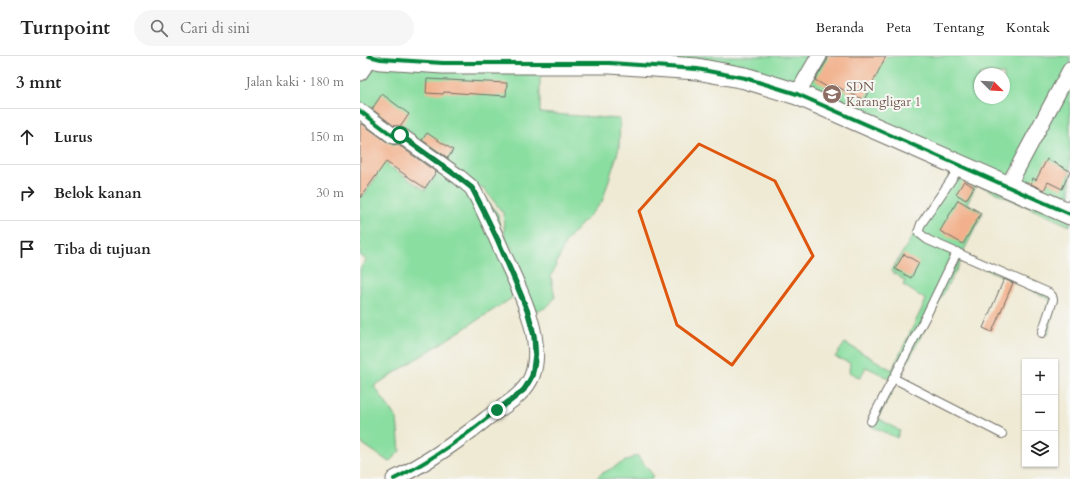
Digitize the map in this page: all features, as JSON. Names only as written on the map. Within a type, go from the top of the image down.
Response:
[{"type":"street","points":[[798,94],[819,56]]},
{"type":"street","points":[[368,61],[393,60],[443,63],[611,59],[697,69],[745,78],[798,94],[960,166],[1069,211]]},
{"type":"street","points":[[1008,186],[1070,70]]},
{"type":"street","points":[[360,111],[392,135],[400,135],[472,188],[516,281],[528,313],[534,336],[535,354],[532,376],[524,390],[458,440],[412,470],[394,479]]},
{"type":"lane","points":[[960,166],[921,224],[919,233],[922,236],[1049,293],[1052,296],[1052,300],[1042,333]]},
{"type":"lane","points":[[871,421],[927,314],[957,252]]},
{"type":"lane","points":[[893,378],[1002,434]]},
{"type":"highlighted area","points":[[699,144],[775,181],[813,256],[732,365],[677,325],[639,211]]},
{"type":"green space","points":[[618,56],[820,56],[798,93]]},
{"type":"green space","points":[[824,56],[1070,56],[1070,226],[977,184],[967,203],[983,213],[961,256],[1054,299],[1048,335],[1043,334],[1051,300],[1005,277],[962,260],[878,418],[900,431],[897,438],[871,426],[893,380],[866,367],[860,378],[849,372],[850,363],[835,357],[845,343],[892,370],[926,300],[903,285],[905,281],[891,271],[949,177],[955,161],[803,92]]},
{"type":"green space","points":[[372,62],[540,75],[540,113],[620,119],[619,148],[602,202],[566,241],[551,277],[555,297],[545,308],[534,310],[524,308],[516,286],[518,259],[505,239],[503,213],[486,191],[360,109],[360,82]]},
{"type":"green space","points":[[388,139],[401,143],[387,165],[425,190],[441,169],[483,196],[498,214],[501,240],[512,298],[374,386],[397,419],[400,451],[389,462],[360,442],[360,269],[366,260],[360,255],[360,194],[363,196],[377,176],[368,169],[377,152]]},
{"type":"green space","points":[[637,455],[653,475],[651,479],[596,479],[601,474]]},
{"type":"building","points":[[828,56],[886,56],[864,100],[834,85],[832,90],[815,80],[827,61]]},
{"type":"building","points":[[427,79],[507,83],[506,96],[444,92],[443,94],[426,93]]},
{"type":"building","points":[[382,94],[409,114],[401,126],[394,126],[372,109]]},
{"type":"building","points":[[361,123],[387,142],[394,145],[397,144],[436,172],[425,188],[386,162],[360,198]]},
{"type":"building","points":[[427,133],[453,150],[448,158],[422,140]]},
{"type":"building","points":[[1047,159],[1070,171],[1062,189],[1048,182],[1044,190],[1031,184],[1033,178],[1036,180]]},
{"type":"building","points":[[964,181],[974,187],[966,200],[956,194]]},
{"type":"building","points":[[958,200],[981,213],[963,244],[940,231]]},
{"type":"building","points":[[904,254],[919,263],[911,278],[895,269]]},
{"type":"building","points":[[1004,279],[1013,283],[992,332],[983,328]]},
{"type":"cycle path","points":[[369,56],[381,59],[443,63],[610,63],[697,69],[745,78],[797,94],[1070,214]]},
{"type":"cycle path","points":[[360,111],[392,135],[400,135],[472,188],[524,301],[530,316],[536,347],[532,376],[524,389],[518,395],[442,452],[394,479]]},
{"type":"place","name":"SDN Karangligar 1","points":[[832,94]]},
{"type":"route","points":[[400,135],[472,188],[498,240],[528,313],[534,336],[535,354],[532,376],[524,390],[497,410]]}]
